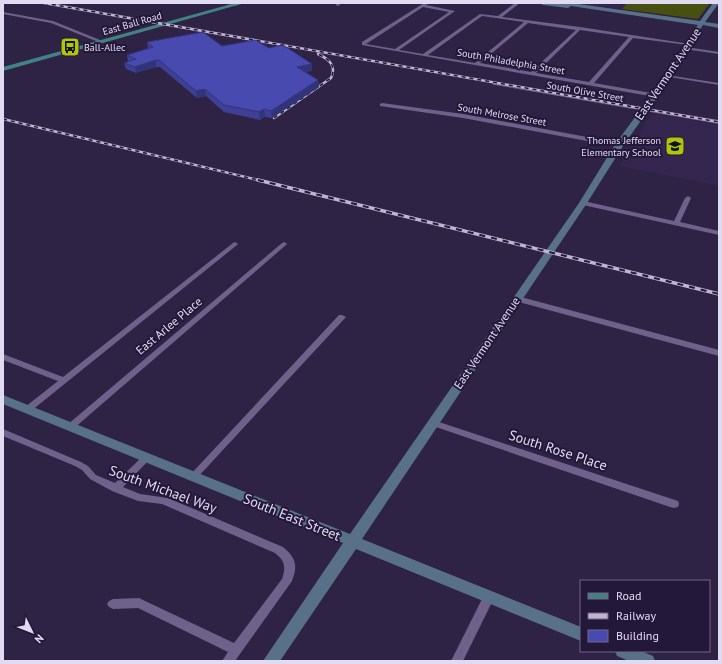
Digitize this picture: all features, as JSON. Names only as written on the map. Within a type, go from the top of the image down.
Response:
[{"type":"main road","name":"East Ball Road","points":[[3,70],[239,4]]},
{"type":"street","points":[[225,3],[239,4]]},
{"type":"street","points":[[422,6],[427,3]]},
{"type":"street","points":[[500,17],[518,3]]},
{"type":"street","points":[[544,3],[701,23]]},
{"type":"street","points":[[561,3],[719,26]]},
{"type":"street","name":"East Vermont Avenue","points":[[271,661],[583,203],[619,145],[669,76],[701,23],[716,3]]},
{"type":"street","points":[[396,50],[453,11],[422,6]]},
{"type":"street","name":"South Philadelphia Street","points":[[422,6],[364,43],[364,45],[655,95]]},
{"type":"street","points":[[3,13],[52,22],[103,42]]},
{"type":"street","points":[[424,55],[481,15],[632,36],[719,53]]},
{"type":"street","points":[[476,64],[528,21]]},
{"type":"street","points":[[532,74],[580,28]]},
{"type":"street","points":[[590,84],[632,36]]},
{"type":"street","points":[[669,76],[719,84]]},
{"type":"street","name":"South Olive Street","points":[[494,84],[719,122]]},
{"type":"street","name":"South Melrose Street","points":[[382,105],[463,116],[619,145]]},
{"type":"street","points":[[676,224],[688,198]]},
{"type":"street","points":[[583,203],[719,233]]},
{"type":"street","points":[[28,409],[235,244]]},
{"type":"street","name":"East Arlee Place","points":[[70,427],[284,244]]},
{"type":"street","points":[[518,299],[719,353]]},
{"type":"street","points":[[193,477],[342,317]]},
{"type":"street","points":[[3,358],[64,380]]},
{"type":"street","name":"South East Street","points":[[3,399],[580,634]]},
{"type":"street","name":"South Rose Place","points":[[433,423],[674,504]]},
{"type":"street","name":"South Michael Way","points":[[3,432],[78,464],[85,468],[93,477],[116,488],[138,497],[164,501],[272,546],[286,555],[291,563],[291,572],[236,650]]},
{"type":"street","points":[[116,488],[146,458]]},
{"type":"street","points":[[457,661],[488,596]]},
{"type":"street","points":[[112,604],[140,603],[236,650],[228,661]]},
{"type":"street","points":[[625,652],[643,660]]},
{"type":"shaded area","points":[[573,3],[627,3],[622,9]]},
{"type":"shaded area","name":"Thomas Jefferson Elementary School","points":[[656,114],[719,125],[719,186],[619,166],[651,115]]},
{"type":"green space","points":[[627,3],[710,3],[698,19],[622,9]]},
{"type":"building","points":[[203,32],[222,46],[255,40],[269,48],[283,45],[312,64],[297,67],[318,80],[271,111],[264,109],[259,112],[224,105],[205,89],[196,91],[159,60],[135,67],[124,63],[136,59],[127,55],[153,47],[147,42]]},
{"type":"railway","points":[[44,3],[719,122]]},
{"type":"railway","points":[[274,118],[331,78],[333,74],[331,63],[326,58],[318,54]]},
{"type":"railway","points":[[3,119],[262,181]]},
{"type":"railway","points":[[258,180],[719,294]]},
{"type":"place","name":"Ball-Allec","points":[[70,47]]},
{"type":"place","name":"Thomas Jefferson Elementary School","points":[[675,146]]}]
